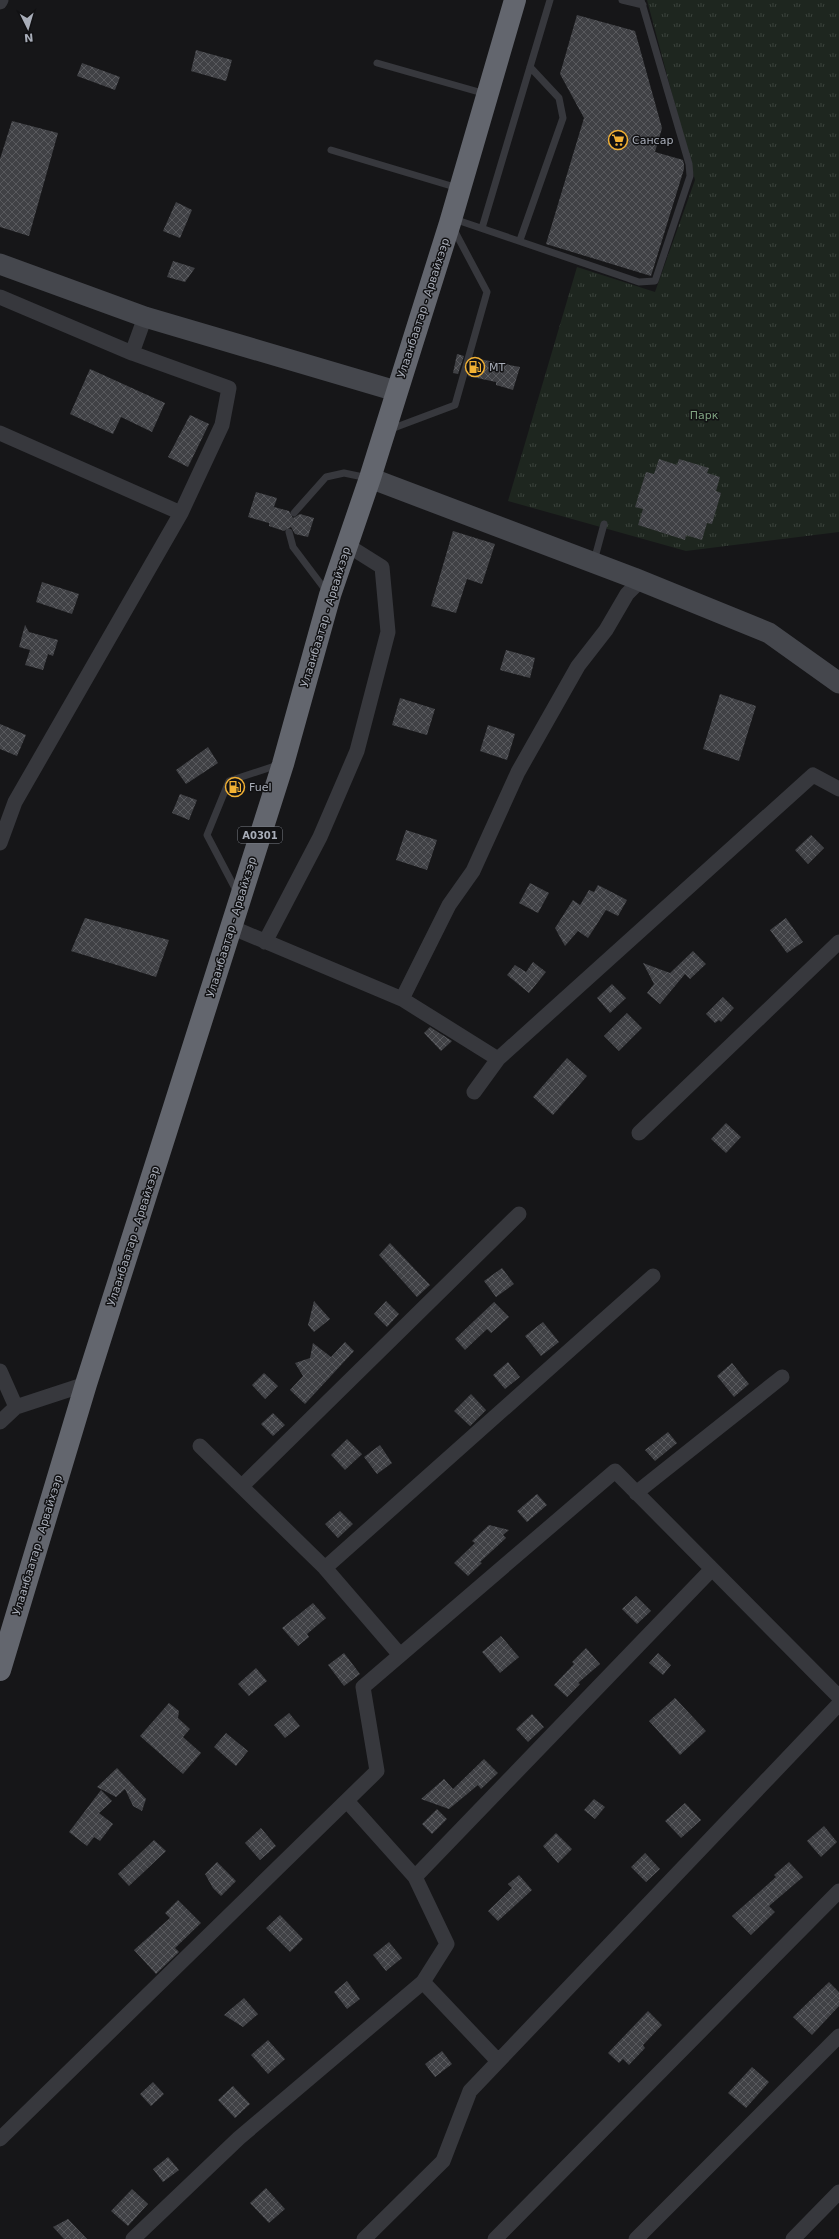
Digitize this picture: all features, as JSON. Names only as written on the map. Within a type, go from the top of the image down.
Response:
[{"type":"highway","name":"Улаанбаатар - Арвайхээр","points":[[0,1670],[86,1384],[283,764],[330,595],[370,478],[383,432],[451,220],[515,0]]},
{"type":"street","points":[[0,264],[146,317],[396,391]]},
{"type":"street","points":[[0,297],[132,353],[229,388],[222,425],[181,514],[15,802],[0,843]]},
{"type":"street","points":[[132,353],[146,317]]},
{"type":"street","points":[[0,433],[181,514]]},
{"type":"street","points":[[370,478],[640,581],[769,633],[839,683]]},
{"type":"street","points":[[265,942],[320,837],[357,751],[388,632],[382,567],[347,545]]},
{"type":"street","points":[[402,999],[449,905],[473,871],[518,772],[578,666],[606,630],[627,594],[640,581]]},
{"type":"street","points":[[474,1092],[498,1059],[813,775],[839,789]]},
{"type":"street","points":[[231,927],[402,999],[498,1059]]},
{"type":"street","points":[[639,1133],[839,942]]},
{"type":"street","points":[[242,1486],[519,1214]]},
{"type":"street","points":[[325,1568],[653,1276]]},
{"type":"street","points":[[0,1371],[16,1407]]},
{"type":"street","points":[[636,1493],[782,1377]]},
{"type":"street","points":[[0,1422],[16,1407],[86,1384]]},
{"type":"street","points":[[200,1446],[325,1568],[400,1655]]},
{"type":"street","points":[[0,2139],[378,1771],[363,1687],[615,1471],[839,1697]]},
{"type":"street","points":[[415,1877],[712,1569]]},
{"type":"street","points":[[364,2239],[443,2161],[470,2091],[839,1704]]},
{"type":"street","points":[[133,2239],[239,2138],[423,1982],[447,1944],[415,1877],[347,1801]]},
{"type":"street","points":[[495,2239],[839,1891]]},
{"type":"street","points":[[423,1982],[498,2061]]},
{"type":"street","points":[[636,2239],[839,2036]]},
{"type":"street","points":[[793,2239],[839,2192]]},
{"type":"lane","points":[[482,228],[550,0]]},
{"type":"lane","points":[[451,220],[520,240],[639,282],[655,281],[690,176],[689,164],[642,3],[622,0]]},
{"type":"lane","points":[[377,63],[487,94]]},
{"type":"lane","points":[[520,240],[563,118],[559,98],[530,67]]},
{"type":"lane","points":[[331,150],[460,189]]},
{"type":"lane","points":[[383,432],[455,405],[487,292],[451,220]]},
{"type":"lane","points":[[294,513],[326,477],[344,473],[370,478]]},
{"type":"lane","points":[[593,563],[604,524]]},
{"type":"lane","points":[[289,532],[293,547],[330,595]]},
{"type":"lane","points":[[240,897],[207,835],[229,782],[283,764]]},
{"type":"green space","name":"Парк","points":[[647,0],[839,0],[839,532],[686,551],[508,501],[577,267],[655,292],[695,180]]},
{"type":"building","name":"Сансар","points":[[577,15],[635,31],[662,128],[655,152],[683,160],[684,169],[651,276],[546,244],[584,118],[560,74]]},
{"type":"building","points":[[196,50],[232,60],[226,81],[191,71]]},
{"type":"building","points":[[82,63],[120,77],[115,90],[77,76]]},
{"type":"building","points":[[12,121],[58,133],[29,236],[0,227],[0,159]]},
{"type":"building","points":[[176,202],[192,210],[180,238],[163,231]]},
{"type":"building","points":[[173,261],[195,268],[185,282],[167,277]]},
{"type":"building","points":[[457,354],[464,356],[458,374],[453,373]]},
{"type":"building","points":[[474,358],[520,367],[513,390],[496,385],[496,382],[468,376]]},
{"type":"building","points":[[90,369],[165,403],[152,432],[121,417],[113,434],[70,414]]},
{"type":"building","points":[[190,415],[209,424],[188,467],[168,457]]},
{"type":"building","points":[[659,459],[677,465],[679,459],[709,468],[707,473],[720,477],[716,491],[721,493],[712,524],[707,523],[702,540],[686,535],[685,540],[638,525],[643,509],[635,507],[646,472],[654,474]]},
{"type":"building","points":[[256,492],[277,498],[274,507],[289,511],[293,518],[300,514],[314,518],[308,537],[295,534],[291,527],[284,531],[269,526],[269,523],[248,517]]},
{"type":"building","points":[[453,531],[495,544],[482,584],[467,579],[456,613],[431,606]]},
{"type":"building","points":[[42,582],[79,594],[72,614],[36,602]]},
{"type":"building","points":[[25,625],[29,632],[58,640],[53,656],[48,654],[43,670],[25,665],[30,650],[19,647]]},
{"type":"building","points":[[506,650],[535,658],[530,678],[500,670]]},
{"type":"building","points":[[720,694],[756,706],[739,761],[703,749]]},
{"type":"building","points":[[400,698],[435,709],[427,735],[392,725]]},
{"type":"building","points":[[0,724],[26,735],[17,756],[0,749]]},
{"type":"building","points":[[488,725],[515,734],[507,760],[480,751]]},
{"type":"building","points":[[208,747],[218,763],[186,784],[176,770]]},
{"type":"building","points":[[180,794],[197,800],[189,820],[172,813]]},
{"type":"building","points":[[406,830],[437,840],[427,870],[396,860]]},
{"type":"building","points":[[811,835],[824,848],[808,864],[795,850]]},
{"type":"building","points":[[530,883],[549,893],[538,913],[519,903]]},
{"type":"building","points":[[598,885],[627,900],[618,916],[606,910],[588,938],[578,931],[565,946],[555,928],[573,900],[580,905],[589,890],[594,892]]},
{"type":"building","points":[[85,918],[169,940],[156,977],[71,951]]},
{"type":"building","points":[[786,918],[803,942],[787,953],[770,930]]},
{"type":"building","points":[[693,951],[706,964],[690,979],[685,974],[660,1004],[647,993],[654,984],[643,963],[670,973]]},
{"type":"building","points":[[533,962],[546,972],[529,993],[507,975],[515,965],[526,972]]},
{"type":"building","points":[[612,984],[626,998],[610,1013],[597,998]]},
{"type":"building","points":[[723,997],[734,1008],[721,1022],[719,1020],[715,1023],[706,1014]]},
{"type":"building","points":[[627,1013],[642,1028],[619,1051],[604,1036]]},
{"type":"building","points":[[430,1027],[452,1041],[441,1051],[424,1033]]},
{"type":"building","points":[[567,1058],[587,1076],[553,1115],[533,1097]]},
{"type":"building","points":[[726,1123],[741,1137],[726,1153],[711,1139]]},
{"type":"building","points":[[390,1243],[430,1285],[417,1297],[379,1255]]},
{"type":"building","points":[[502,1268],[514,1284],[496,1297],[484,1281]]},
{"type":"building","points":[[314,1301],[330,1319],[314,1332],[308,1325]]},
{"type":"building","points":[[386,1301],[399,1314],[387,1327],[374,1314]]},
{"type":"building","points":[[494,1302],[509,1317],[491,1333],[487,1329],[465,1350],[455,1339]]},
{"type":"building","points":[[543,1322],[559,1342],[541,1356],[525,1336]]},
{"type":"building","points":[[345,1342],[354,1351],[305,1404],[290,1390],[303,1376],[295,1363],[310,1358],[313,1343],[331,1357]]},
{"type":"building","points":[[508,1362],[520,1377],[505,1389],[493,1375]]},
{"type":"building","points":[[732,1363],[749,1384],[734,1397],[717,1376]]},
{"type":"building","points":[[264,1373],[278,1386],[265,1399],[252,1385]]},
{"type":"building","points":[[471,1394],[486,1410],[470,1426],[454,1411]]},
{"type":"building","points":[[273,1413],[285,1425],[273,1436],[261,1424]]},
{"type":"building","points":[[668,1432],[677,1443],[655,1461],[645,1450]]},
{"type":"building","points":[[347,1439],[362,1454],[345,1470],[331,1455]]},
{"type":"building","points":[[380,1445],[392,1463],[377,1474],[364,1457]]},
{"type":"building","points":[[537,1494],[547,1505],[527,1522],[517,1511]]},
{"type":"building","points":[[340,1511],[353,1524],[338,1538],[325,1524]]},
{"type":"building","points":[[489,1525],[509,1530],[503,1535],[506,1538],[480,1562],[482,1563],[468,1576],[454,1563],[475,1543],[472,1541]]},
{"type":"building","points":[[636,1596],[651,1611],[637,1624],[622,1609]]},
{"type":"building","points":[[313,1603],[326,1618],[307,1634],[309,1637],[298,1646],[282,1628]]},
{"type":"building","points":[[501,1636],[519,1657],[500,1673],[482,1652]]},
{"type":"building","points":[[586,1648],[600,1664],[578,1683],[580,1684],[567,1697],[554,1685],[574,1664],[572,1662]]},
{"type":"building","points":[[344,1653],[360,1674],[344,1686],[328,1665]]},
{"type":"building","points":[[658,1653],[671,1665],[663,1675],[649,1663]]},
{"type":"building","points":[[256,1668],[267,1681],[249,1696],[238,1684]]},
{"type":"building","points":[[675,1698],[706,1731],[680,1755],[649,1721]]},
{"type":"building","points":[[169,1703],[179,1711],[178,1718],[190,1729],[183,1737],[201,1753],[183,1774],[140,1736]]},
{"type":"building","points":[[289,1713],[300,1726],[285,1738],[274,1725]]},
{"type":"building","points":[[532,1714],[544,1727],[528,1742],[516,1729]]},
{"type":"building","points":[[226,1733],[248,1751],[236,1766],[214,1747]]},
{"type":"building","points":[[484,1759],[498,1773],[481,1789],[478,1785],[449,1809],[421,1799],[444,1779],[453,1789]]},
{"type":"building","points":[[117,1768],[146,1799],[142,1811],[133,1806],[125,1789],[116,1797],[97,1787]]},
{"type":"building","points":[[101,1790],[112,1801],[99,1813],[113,1824],[100,1841],[94,1837],[87,1846],[69,1832]]},
{"type":"building","points":[[594,1799],[605,1807],[595,1819],[584,1810]]},
{"type":"building","points":[[685,1803],[701,1820],[681,1838],[665,1821]]},
{"type":"building","points":[[437,1809],[447,1819],[432,1834],[422,1824]]},
{"type":"building","points":[[824,1826],[837,1842],[821,1857],[807,1841]]},
{"type":"building","points":[[261,1828],[276,1846],[260,1860],[245,1843]]},
{"type":"building","points":[[556,1833],[572,1849],[558,1863],[543,1846]]},
{"type":"building","points":[[154,1840],[166,1851],[129,1886],[118,1874]]},
{"type":"building","points":[[645,1853],[660,1869],[646,1882],[631,1867]]},
{"type":"building","points":[[217,1862],[236,1881],[221,1896],[213,1888],[205,1874]]},
{"type":"building","points":[[789,1862],[803,1877],[769,1906],[775,1912],[751,1935],[732,1916],[776,1877],[774,1875]]},
{"type":"building","points":[[519,1875],[532,1890],[498,1921],[488,1911],[512,1888],[508,1884]]},
{"type":"building","points":[[178,1900],[201,1923],[175,1948],[179,1952],[156,1974],[134,1950],[170,1918],[165,1913]]},
{"type":"building","points":[[280,1915],[303,1939],[290,1952],[266,1928]]},
{"type":"building","points":[[389,1942],[402,1958],[386,1971],[373,1955]]},
{"type":"building","points":[[347,1981],[360,1999],[347,2009],[334,1992]]},
{"type":"building","points":[[829,1982],[839,1992],[839,2006],[812,2035],[793,2017]]},
{"type":"building","points":[[244,1998],[258,2014],[243,2027],[224,2015]]},
{"type":"building","points":[[648,2011],[662,2025],[643,2045],[645,2048],[629,2065],[623,2059],[619,2063],[608,2053]]},
{"type":"building","points":[[268,2040],[285,2059],[268,2074],[251,2055]]},
{"type":"building","points":[[442,2051],[452,2064],[435,2077],[425,2064]]},
{"type":"building","points":[[752,2067],[769,2082],[746,2108],[728,2093]]},
{"type":"building","points":[[153,2082],[164,2094],[151,2106],[140,2094]]},
{"type":"building","points":[[233,2086],[250,2104],[235,2118],[218,2100]]},
{"type":"building","points":[[168,2157],[179,2170],[163,2182],[153,2169]]},
{"type":"building","points":[[266,2188],[285,2209],[269,2223],[250,2203]]},
{"type":"building","points":[[132,2189],[148,2204],[128,2226],[111,2211]]},
{"type":"building","points":[[68,2219],[87,2239],[64,2239],[53,2227]]},
{"type":"place","name":"Сансар","points":[[618,140]]},
{"type":"place","name":"МТ","points":[[475,367]]},
{"type":"place","name":"Fuel","points":[[235,787]]}]
